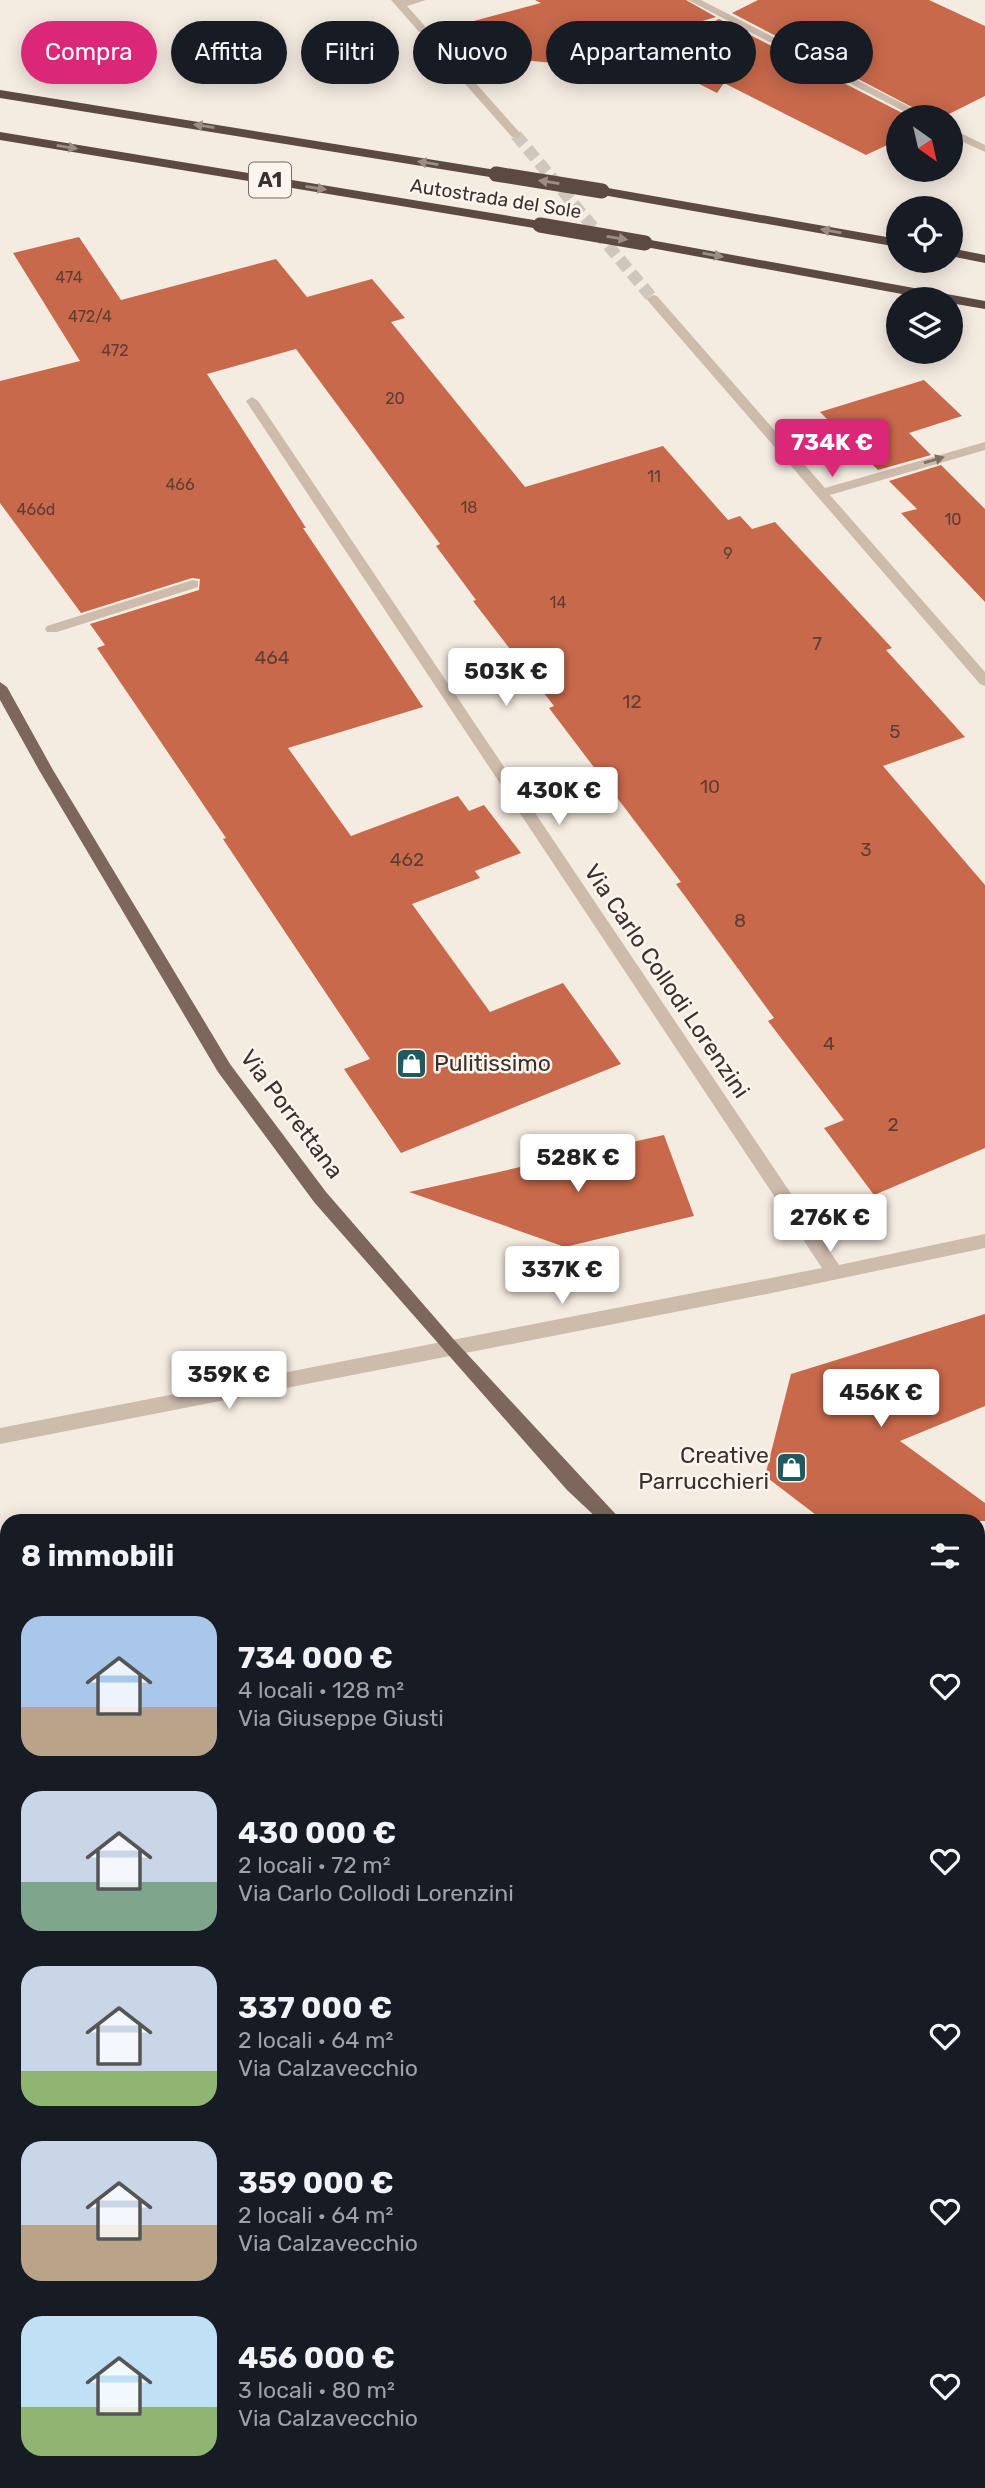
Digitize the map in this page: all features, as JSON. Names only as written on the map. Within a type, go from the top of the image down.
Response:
[{"type":"highway","name":"Autostrada del Sole","points":[[0,93],[601,191],[886,241]]},
{"type":"highway","name":"Autostrada del Sole","points":[[0,136],[645,243],[985,305]]},
{"type":"highway","points":[[963,255],[985,259]]},
{"type":"main road","name":"Via Porrettana","points":[[0,687],[52,781],[223,1068],[320,1197],[450,1347],[574,1484],[606,1514]]},
{"type":"street","points":[[398,2],[421,0]]},
{"type":"street","points":[[693,0],[899,105]]},
{"type":"street","points":[[398,2],[516,135]]},
{"type":"street","points":[[963,138],[985,149]]},
{"type":"street","points":[[653,299],[985,681]]},
{"type":"street","name":"Via Carlo Collodi Lorenzini","points":[[252,401],[835,1273]]},
{"type":"street","points":[[822,493],[985,446]]},
{"type":"street","points":[[52,629],[193,583]]},
{"type":"street","points":[[0,1436],[835,1273],[985,1241]]},
{"type":"building","points":[[535,0],[686,0],[716,17],[702,21],[546,21],[546,62],[532,61],[532,21],[474,21],[541,3]]},
{"type":"building","points":[[758,0],[929,0],[985,26],[985,96],[963,107],[908,105],[868,84],[873,84],[873,21],[770,21],[770,33],[756,26],[756,21],[747,21],[732,13]]},
{"type":"building","points":[[756,38],[770,45],[770,84],[846,84],[887,105],[886,146],[866,155],[726,84],[756,84]]},
{"type":"building","points":[[699,84],[723,84],[717,93]]},
{"type":"building","points":[[79,237],[121,300],[276,259],[307,297],[372,279],[405,318],[391,322],[525,487],[663,446],[728,520],[740,516],[752,529],[775,522],[892,648],[886,650],[965,737],[883,766],[985,885],[985,1148],[874,1195],[824,1128],[844,1120],[768,1021],[774,1018],[676,884],[681,882],[549,708],[554,706],[473,601],[476,600],[436,546],[440,544],[296,349],[207,374],[306,528],[303,528],[423,707],[288,748],[351,836],[458,796],[469,811],[484,805],[521,853],[475,871],[480,878],[412,904],[490,1012],[563,983],[621,1064],[401,1153],[344,1069],[370,1059],[223,839],[226,838],[97,648],[105,645],[90,624],[199,590],[200,579],[192,578],[81,613],[0,503],[0,381],[80,361],[13,253]]},
{"type":"building","points":[[924,380],[962,416],[909,433],[931,455],[878,470],[820,412]]},
{"type":"building","points":[[941,465],[985,509],[985,602],[901,513],[917,509],[889,481]]},
{"type":"building","points":[[664,1135],[694,1216],[565,1247],[409,1192]]},
{"type":"building","points":[[985,1314],[985,1406],[900,1441],[985,1503],[985,1514],[815,1514],[765,1476],[791,1374]]},
{"type":"tunnel","points":[[516,135],[653,299]]},
{"type":"place","name":"Pulitissimo","points":[[411,1063]]},
{"type":"place","name":"Creative Parrucchieri","points":[[792,1468]]}]
